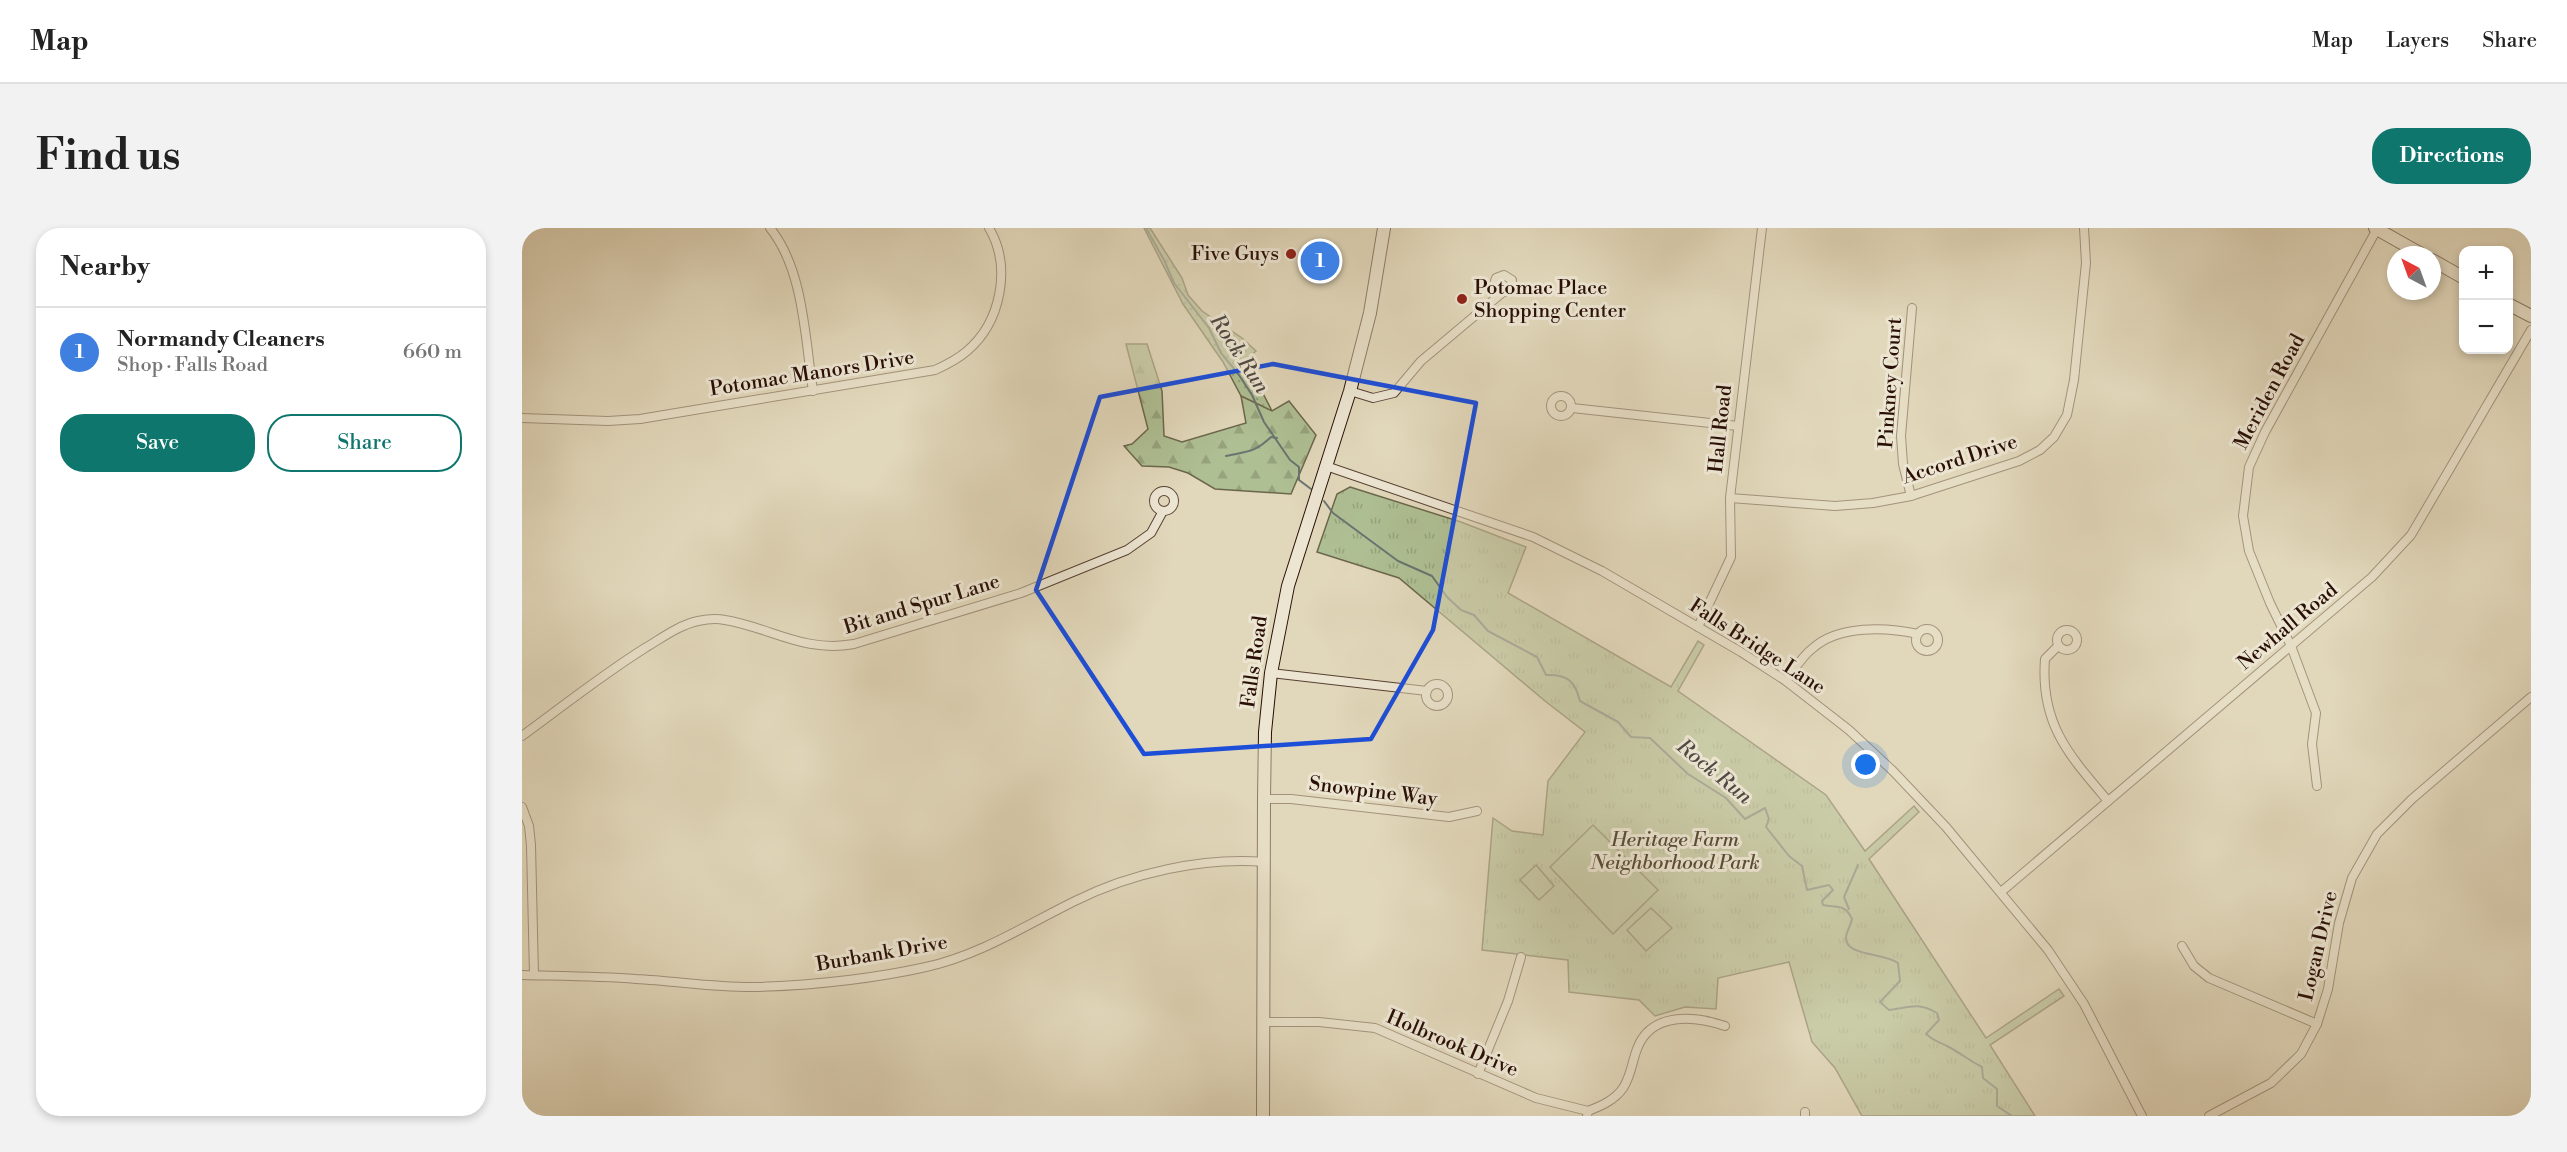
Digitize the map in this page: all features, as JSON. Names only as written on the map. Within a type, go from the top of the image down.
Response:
[{"type":"main road","name":"Falls Road","points":[[1263,1116],[1265,732],[1271,674],[1288,586],[1350,390],[1370,313],[1384,228]]},
{"type":"main road","points":[[2376,229],[2407,246]]},
{"type":"main road","points":[[2441,265],[2459,276]]},
{"type":"main road","points":[[2513,307],[2531,316]]},
{"type":"street","points":[[770,228],[778,238],[792,268],[813,391]]},
{"type":"street","name":"Potomac Manors Drive","points":[[522,418],[608,421],[640,419],[935,370],[967,352],[994,314],[999,294],[1000,258],[989,228]]},
{"type":"street","name":"Hall Road","points":[[1698,627],[1731,557],[1730,498],[1762,228]]},
{"type":"street","name":"Accord Drive","points":[[1730,498],[1834,506],[1873,503],[1911,496],[2019,460],[2040,450],[2054,437],[2067,415],[2074,380],[2086,263],[2084,228]]},
{"type":"street","name":"Meriden Road","points":[[2317,786],[2312,744],[2316,713],[2291,646],[2270,603],[2249,551],[2244,516],[2249,467],[2265,432],[2376,229]]},
{"type":"street","points":[[1350,390],[1374,398],[1394,393],[1421,361],[1502,293]]},
{"type":"street","name":"Pinkney Court","points":[[1911,496],[1903,464],[1901,436],[1912,308]]},
{"type":"street","name":"Newhall Road","points":[[2001,892],[2372,577],[2411,535],[2531,330]]},
{"type":"street","points":[[1572,408],[1738,426]]},
{"type":"street","name":"Falls Bridge Lane","points":[[1326,465],[1533,537],[1602,571],[1786,681],[1849,730],[1893,771],[1946,827],[2048,950],[2084,1004],[2142,1116]]},
{"type":"street","name":"Bit and Spur Lane","points":[[522,736],[602,676],[673,631],[696,621],[724,620],[752,626],[807,645],[834,648],[854,645],[1025,591],[1127,550],[1151,533],[1163,511]]},
{"type":"street","points":[[1786,681],[1811,649],[1836,635],[1850,632],[1899,630],[1918,634]]},
{"type":"street","points":[[2058,646],[2044,659],[2043,684],[2049,707],[2064,748],[2108,801]]},
{"type":"street","points":[[1271,674],[1427,691]]},
{"type":"street","name":"Logan Drive","points":[[2209,1116],[2250,1096],[2288,1069],[2301,1054],[2317,1024],[2328,989],[2339,923],[2350,883],[2377,834],[2412,800],[2531,697]]},
{"type":"street","name":"Snowpine Way","points":[[1264,799],[1291,799],[1449,817],[1477,811]]},
{"type":"street","points":[[522,807],[529,826],[531,845],[534,975]]},
{"type":"street","name":"Burbank Drive","points":[[522,975],[632,978],[756,987],[810,984],[882,974],[927,967],[972,953],[1077,900],[1132,879],[1198,866],[1246,860],[1265,862]]},
{"type":"street","points":[[2182,946],[2194,966],[2209,978],[2317,1024]]},
{"type":"street","points":[[1478,1074],[1508,1001],[1521,957]]},
{"type":"street","points":[[1588,1114],[1621,1090],[1629,1076],[1640,1043],[1647,1033],[1658,1025],[1669,1020],[1701,1018],[1725,1026]]},
{"type":"street","name":"Holbrook Drive","points":[[1264,1022],[1319,1022],[1374,1028],[1407,1040],[1478,1074],[1536,1098],[1588,1114]]},
{"type":"highlighted area","points":[[1273,364],[1476,403],[1433,630],[1371,739],[1144,754],[1036,590],[1100,397]]},
{"type":"green space","points":[[1144,228],[1150,228],[1182,278],[1188,295],[1202,311],[1242,338],[1256,351],[1244,361],[1272,411],[1241,396],[1223,362],[1183,304]]},
{"type":"green space","points":[[1126,344],[1147,344],[1162,391],[1164,436],[1182,442],[1246,423],[1241,396],[1272,411],[1289,401],[1316,435],[1291,494],[1215,489],[1188,473],[1169,467],[1142,466],[1124,446],[1132,444],[1148,429]]},
{"type":"green space","name":"Heritage Farm Neighborhood Park","points":[[1350,487],[1461,522],[1526,547],[1508,593],[1671,687],[1698,641],[1704,645],[1678,691],[1826,795],[1865,851],[1914,806],[1919,812],[1869,859],[1986,1038],[2059,989],[2064,996],[1990,1045],[2035,1116],[1862,1116],[1835,1068],[1812,1042],[1789,962],[1718,978],[1716,1009],[1685,1007],[1655,1016],[1639,1000],[1569,992],[1568,960],[1482,950],[1493,818],[1512,831],[1543,835],[1548,781],[1585,732],[1399,578],[1317,552],[1337,494]]},
{"type":"green space","points":[[1593,825],[1658,890],[1613,934],[1550,867]]},
{"type":"green space","points":[[1536,865],[1554,886],[1539,900],[1520,880]]},
{"type":"green space","points":[[1651,908],[1672,928],[1646,951],[1627,930]]},
{"type":"waterway","name":"Rock Run","points":[[1146,228],[1174,283],[1209,328],[1221,353],[1252,395],[1264,422],[1290,460],[1299,467],[1299,480],[1311,489]]},
{"type":"waterway","points":[[1226,456],[1250,451],[1271,437],[1277,438]]},
{"type":"waterway","name":"Rock Run","points":[[1324,501],[1333,513],[1398,561],[1432,576],[1447,597],[1461,610],[1474,615],[1488,631],[1537,657],[1546,675],[1569,680],[1576,688],[1580,701],[1618,722],[1631,737],[1650,738],[1688,774],[1726,798],[1745,819],[1765,808],[1769,819],[1766,827],[1789,856],[1802,866],[1807,890],[1829,885],[1833,890],[1822,901],[1823,905],[1841,907],[1850,914],[1852,919],[1846,936],[1847,944],[1859,951],[1885,957],[1898,963],[1900,981],[1880,1002],[1889,1010],[1918,1006],[1937,1013],[1939,1020],[1926,1034],[1982,1067],[1983,1078],[1997,1089],[1997,1106],[2012,1116]]},
{"type":"waterway","points":[[1849,909],[1844,897],[1858,865]]},
{"type":"place","name":"Five Guys","points":[[1291,254]]},
{"type":"place","name":"Normandy Cleaners","points":[[1320,261]]},
{"type":"place","name":"Potomac Place Shopping Center","points":[[1462,299]]}]
